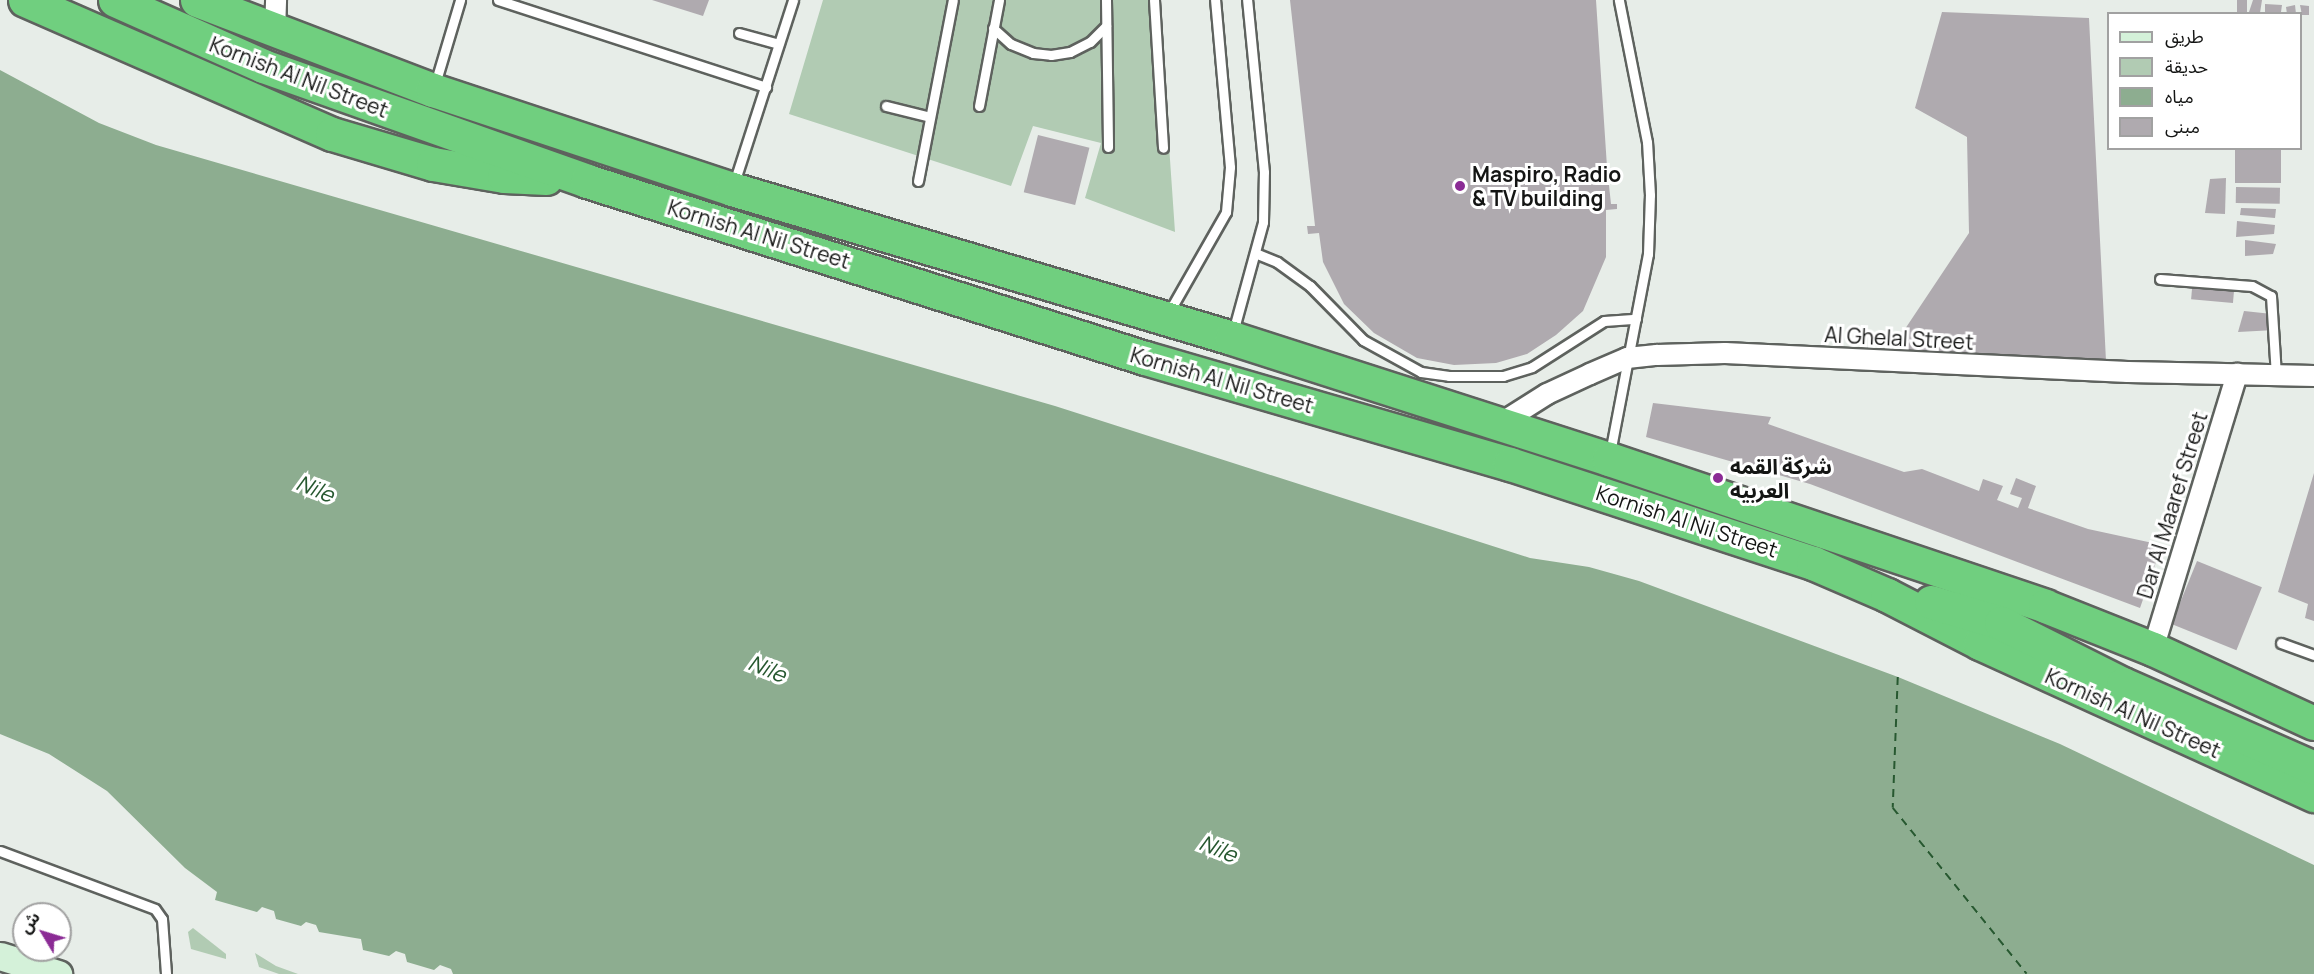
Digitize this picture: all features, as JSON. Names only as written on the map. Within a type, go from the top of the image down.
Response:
[{"type":"highway","points":[[25,0],[332,134],[433,164],[504,176],[587,181]]},
{"type":"highway","name":"Kornish Al Nil Street","points":[[115,0],[263,66],[587,181],[1145,358],[1521,468],[1813,563],[1887,595],[1980,643],[2314,795]]},
{"type":"highway","name":"Kornish Al Nil Street","points":[[197,0],[276,16],[433,90],[732,189],[1232,338],[1610,459],[2045,606],[2153,649],[2314,723]]},
{"type":"highway","points":[[1887,595],[1938,603],[2001,623],[2123,684],[2314,768]]},
{"type":"street","name":"Al Ghelal Street","points":[[1498,425],[1547,394],[1627,358],[1725,353],[2314,376]]},
{"type":"street","name":"Dar Al Maaref Street","points":[[2153,649],[2237,374]]},
{"type":"street","points":[[0,956],[58,974]]},
{"type":"lane","points":[[433,90],[460,0]]},
{"type":"lane","points":[[498,0],[766,87]]},
{"type":"lane","points":[[732,189],[793,0]]},
{"type":"lane","points":[[918,181],[953,0]]},
{"type":"lane","points":[[979,106],[999,0]]},
{"type":"lane","points":[[1106,0],[1108,147]]},
{"type":"lane","points":[[1154,0],[1163,148]]},
{"type":"lane","points":[[1165,318],[1188,284],[1226,212],[1230,167],[1215,0]]},
{"type":"lane","points":[[1232,338],[1263,222],[1264,172],[1247,0]]},
{"type":"lane","points":[[1610,459],[1648,254],[1650,195],[1647,142],[1619,0]]},
{"type":"lane","points":[[993,28],[1011,44],[1033,53],[1051,55],[1070,52],[1090,42],[1106,26]]},
{"type":"lane","points":[[739,33],[779,44]]},
{"type":"lane","points":[[886,106],[930,117]]},
{"type":"lane","points":[[1255,253],[1277,262],[1310,286],[1363,339],[1421,372],[1458,377],[1503,376],[1532,368],[1604,321],[1636,319]]},
{"type":"lane","points":[[2160,279],[2252,286],[2271,296],[2276,375]]},
{"type":"lane","points":[[2281,643],[2314,655]]},
{"type":"lane","points":[[0,851],[154,909],[162,919],[166,974]]},
{"type":"green space","points":[[823,0],[1159,0],[1175,232],[1085,198],[1101,143],[1033,126],[1011,186],[789,114]]},
{"type":"green space","points":[[193,928],[226,954],[226,959],[191,949],[188,932]]},
{"type":"green space","points":[[255,953],[276,966],[298,974],[279,974],[259,967]]},
{"type":"water","name":"Nile","points":[[0,70],[99,123],[156,145],[1055,406],[1530,558],[1589,567],[1639,581],[1898,677],[2060,744],[2314,865],[2314,974],[453,974],[451,969],[440,965],[434,970],[407,962],[405,954],[396,951],[389,956],[363,950],[361,939],[319,932],[316,925],[306,922],[301,926],[276,919],[274,911],[262,907],[257,912],[215,900],[217,892],[185,868],[107,791],[49,754],[0,734]]},
{"type":"building","points":[[652,0],[709,0],[703,16]]},
{"type":"building","name":"Maspiro, Radio & TV building","points":[[1290,0],[1596,0],[1607,167],[1611,204],[1617,204],[1617,209],[1606,210],[1606,257],[1583,311],[1556,335],[1527,354],[1496,363],[1454,365],[1417,358],[1374,333],[1344,304],[1323,262],[1319,233],[1308,234],[1307,226],[1315,226]]},
{"type":"building","points":[[2237,0],[2247,0],[2247,12],[2237,12]]},
{"type":"building","points":[[2253,0],[2262,0],[2260,12],[2249,12]]},
{"type":"building","points":[[2265,4],[2282,5],[2281,12],[2265,12]]},
{"type":"building","points":[[2295,5],[2296,12],[2287,12],[2286,7]]},
{"type":"building","points":[[2300,5],[2309,6],[2309,15],[2302,15]]},
{"type":"building","points":[[1942,12],[2089,18],[2106,361],[1905,358],[1905,329],[1969,233],[1967,137],[1915,108]]},
{"type":"building","points":[[1038,135],[1089,148],[1075,205],[1024,192]]},
{"type":"building","points":[[2235,150],[2281,150],[2281,183],[2235,183]]},
{"type":"building","points":[[2226,178],[2225,214],[2205,213],[2210,179]]},
{"type":"building","points":[[2236,187],[2280,188],[2280,204],[2236,203]]},
{"type":"building","points":[[2241,208],[2276,209],[2275,218],[2240,215]]},
{"type":"building","points":[[2237,221],[2275,225],[2274,234],[2236,237]]},
{"type":"building","points":[[2245,240],[2276,244],[2273,254],[2245,256]]},
{"type":"building","points":[[2192,287],[2234,291],[2233,303],[2191,299]]},
{"type":"building","points":[[2244,311],[2272,314],[2275,330],[2238,332]]},
{"type":"building","points":[[1653,403],[1771,417],[1768,424],[1904,472],[1922,469],[1979,491],[1983,479],[2003,486],[1997,500],[2018,508],[2022,498],[2010,494],[2016,478],[2036,486],[2028,508],[2088,529],[2162,545],[2140,608],[1810,484],[1646,437]]},
{"type":"building","points":[[2314,473],[2314,621],[2305,618],[2308,604],[2278,592]]},
{"type":"building","points":[[2197,561],[2262,587],[2236,650],[2172,624]]},
{"type":"ferry route","points":[[1898,677],[1893,808],[2027,974]]},
{"type":"place","name":"Maspiro, Radio & TV building","points":[[1460,186]]},
{"type":"place","name":"شركة القمه العربيه","points":[[1718,478]]}]
